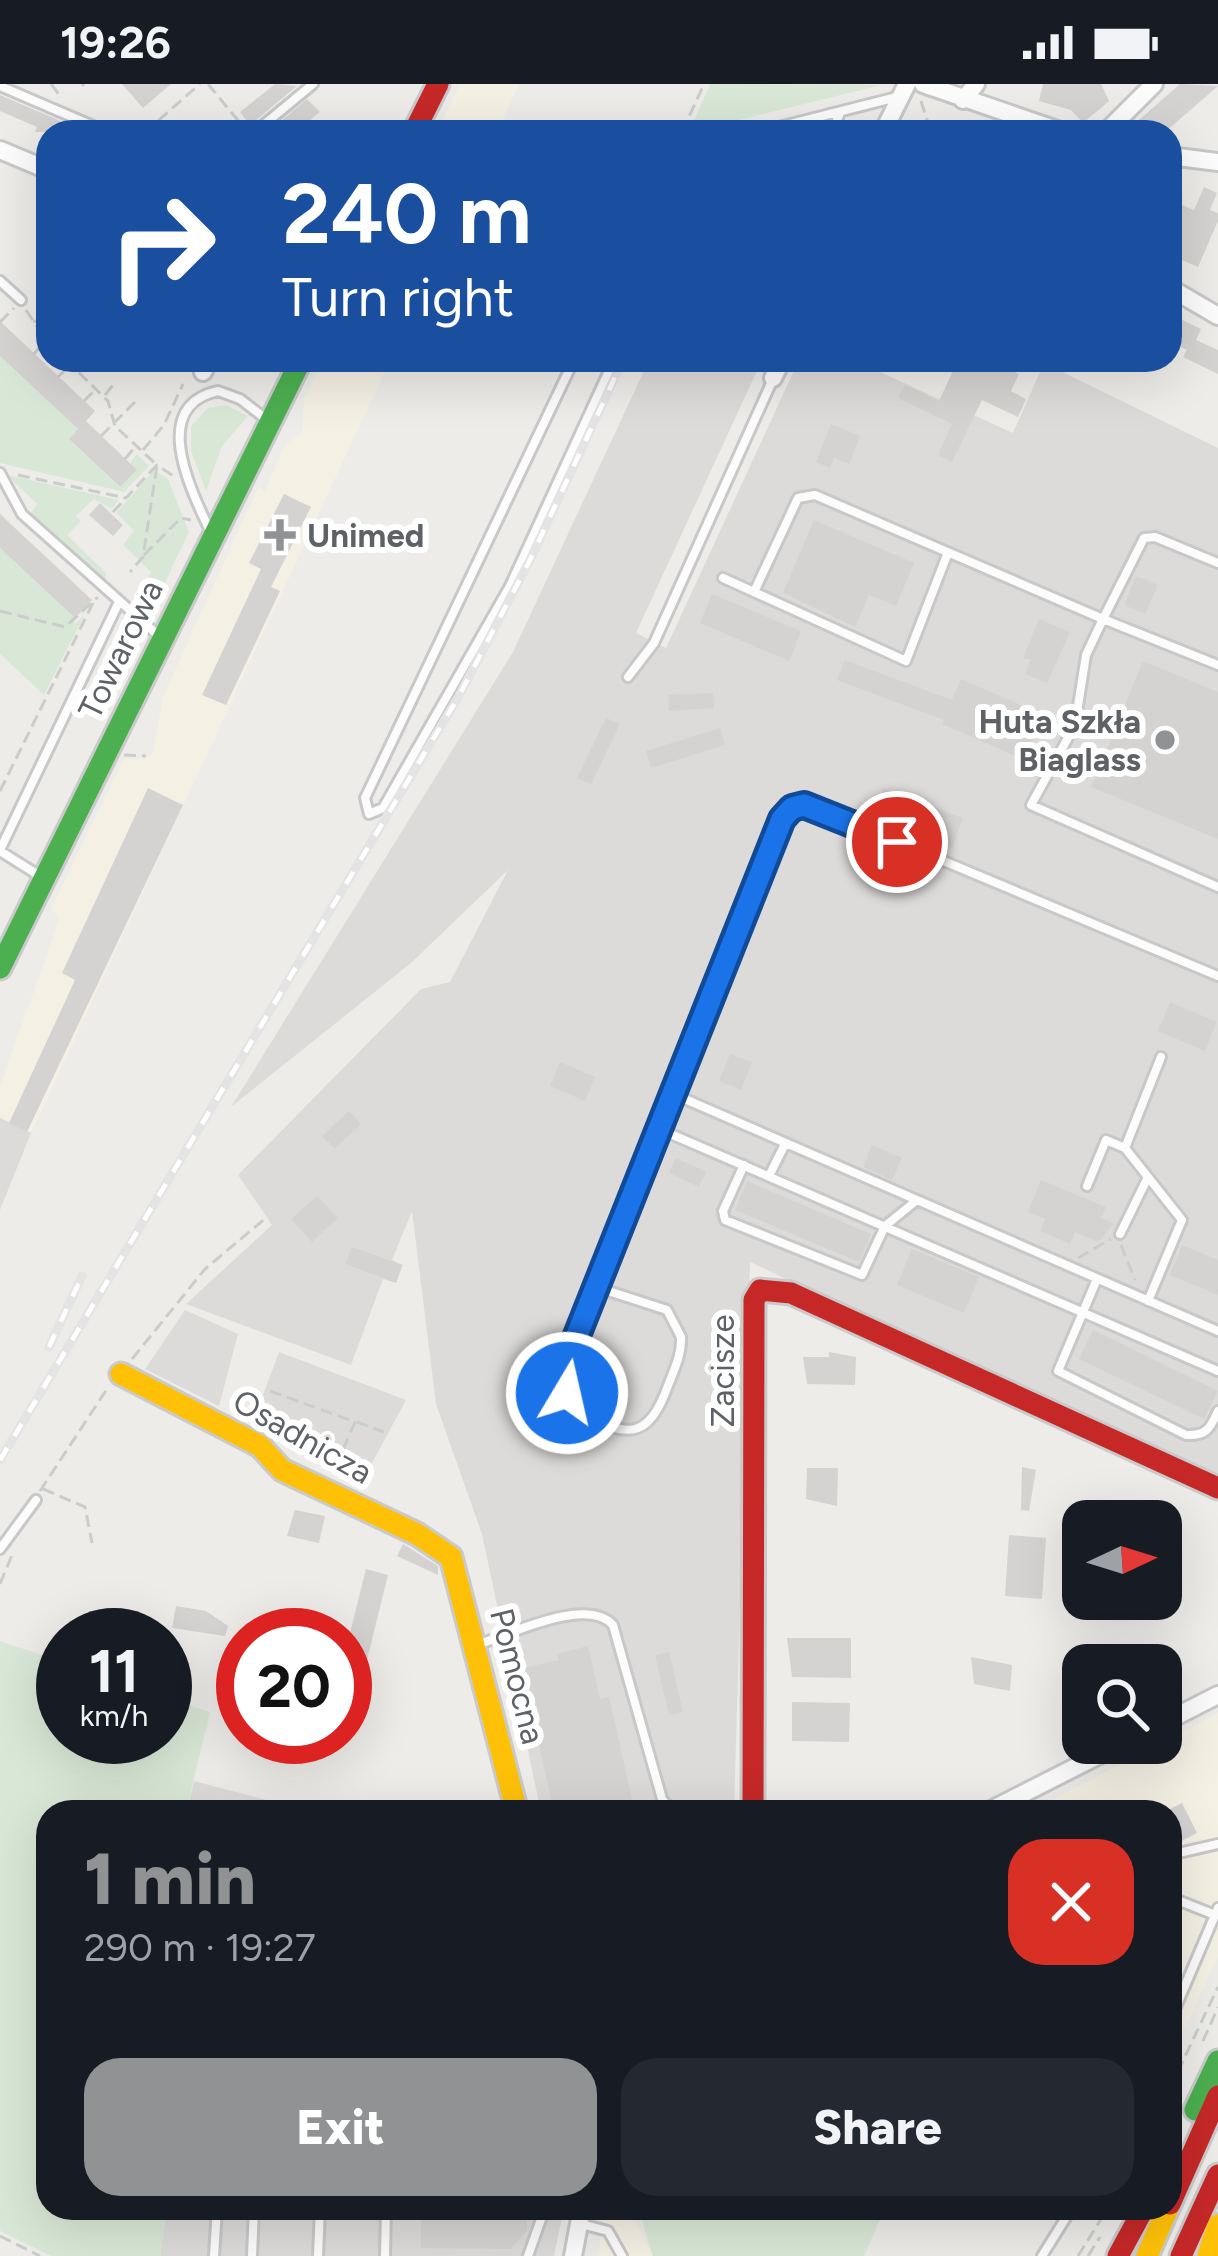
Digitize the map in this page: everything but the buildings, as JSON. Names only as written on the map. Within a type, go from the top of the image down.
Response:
[{"type":"main road","points":[[420,120],[438,84]]},
{"type":"main road","name":"Towarowa","points":[[0,968],[295,372]]},
{"type":"main road","name":"Zacisze","points":[[753,1800],[754,1300],[760,1290],[791,1292],[1218,1488]]},
{"type":"main road","name":"Osadnicza","points":[[121,1374],[239,1434],[272,1456],[282,1470],[429,1540],[451,1557]]},
{"type":"main road","name":"Pomocna","points":[[451,1557],[514,1800]]},
{"type":"main road","points":[[1182,2137],[1218,2061]]},
{"type":"main road","points":[[1182,2177],[1218,2096]]},
{"type":"main road","points":[[1181,2256],[1218,2175]]},
{"type":"main road","points":[[1118,2256],[1138,2220]]},
{"type":"main road","points":[[1147,2256],[1163,2220]]},
{"type":"main road","points":[[1208,2256],[1218,2225]]},
{"type":"street","points":[[963,100],[976,84]]},
{"type":"street","points":[[1118,120],[1154,84]]},
{"type":"street","points":[[889,120],[903,90]]},
{"type":"street","points":[[922,93],[963,100],[1007,120]]},
{"type":"street","points":[[0,150],[36,165]]},
{"type":"street","points":[[1182,158],[1218,162]]},
{"type":"street","points":[[1182,295],[1218,316]]},
{"type":"street","points":[[773,378],[776,372]]},
{"type":"street","points":[[1182,1713],[1218,1695]]},
{"type":"street","points":[[1011,1800],[1082,1764]]},
{"type":"street","points":[[573,2256],[580,2220]]},
{"type":"lane","points":[[267,120],[314,84]]},
{"type":"lane","points":[[0,86],[79,120]]},
{"type":"lane","points":[[806,120],[903,90]]},
{"type":"lane","points":[[837,120],[841,112]]},
{"type":"lane","points":[[0,281],[21,300]]},
{"type":"lane","points":[[205,394],[206,372]]},
{"type":"lane","points":[[568,372],[365,798],[369,814],[382,808],[510,586],[608,372]]},
{"type":"lane","points":[[628,676],[654,643],[773,378]]},
{"type":"lane","points":[[212,534],[191,490],[179,437],[188,410],[205,394],[230,394],[269,422]]},
{"type":"lane","points":[[0,472],[22,514],[161,639]]},
{"type":"lane","points":[[754,592],[798,498],[814,495],[947,555],[1218,664]]},
{"type":"lane","points":[[1218,563],[1155,537],[1144,538],[1086,655],[1075,725],[1031,806],[1218,887]]},
{"type":"lane","points":[[723,578],[906,662],[947,555]]},
{"type":"lane","points":[[44,878],[0,850],[118,604]]},
{"type":"lane","points":[[596,1287],[667,1310],[681,1337],[659,1412],[638,1429],[620,1432],[575,1412],[562,1373],[671,1093],[782,819],[792,808],[804,805],[1218,976]]},
{"type":"lane","points":[[1125,1148],[1161,1057]]},
{"type":"lane","points":[[671,1093],[1218,1331]]},
{"type":"lane","points":[[659,1129],[1218,1371]]},
{"type":"lane","points":[[1088,1186],[1106,1140],[1125,1148],[1182,1220],[1146,1300]]},
{"type":"lane","points":[[770,1176],[785,1144]]},
{"type":"lane","points":[[744,1165],[723,1211],[725,1220],[862,1275],[885,1226],[917,1200]]},
{"type":"lane","points":[[1120,1234],[1148,1177]]},
{"type":"lane","points":[[1096,1279],[1058,1371],[1186,1436],[1200,1436],[1210,1429],[1218,1412]]},
{"type":"lane","points":[[0,1549],[36,1500]]},
{"type":"lane","points":[[476,1645],[580,1614],[605,1617],[614,1625],[663,1800]]},
{"type":"lane","points":[[1182,1852],[1218,1844]]},
{"type":"lane","points":[[1182,1901],[1217,1911],[1182,1993]]},
{"type":"lane","points":[[214,2256],[216,2220]]},
{"type":"lane","points":[[252,2256],[254,2220]]},
{"type":"lane","points":[[318,2256],[320,2220]]},
{"type":"lane","points":[[385,2256],[386,2220]]},
{"type":"lane","points":[[528,2256],[541,2220]]},
{"type":"lane","points":[[588,2220],[608,2231],[622,2256]]},
{"type":"lane","points":[[1042,2256],[1064,2220]]},
{"type":"path","points":[[159,120],[200,84]]},
{"type":"path","points":[[208,84],[240,120]]},
{"type":"path","points":[[688,120],[704,84]]},
{"type":"path","points":[[0,322],[21,300],[36,328]]},
{"type":"path","points":[[31,321],[36,321]]},
{"type":"path","points":[[58,377],[62,372]]},
{"type":"path","points":[[81,372],[104,397],[112,422],[176,478]]},
{"type":"path","points":[[142,451],[164,425],[183,384]]},
{"type":"path","points":[[104,397],[113,385]]},
{"type":"path","points":[[84,401],[96,388]]},
{"type":"path","points":[[101,436],[139,398]]},
{"type":"path","points":[[125,458],[136,446]]},
{"type":"path","points":[[113,512],[157,465]]},
{"type":"path","points":[[143,557],[157,465]]},
{"type":"path","points":[[0,472],[126,498]]},
{"type":"path","points":[[130,572],[181,518],[193,520]]},
{"type":"path","points":[[0,611],[65,626],[103,591]]},
{"type":"path","points":[[0,791],[93,603]]},
{"type":"path","points":[[123,755],[146,756]]},
{"type":"path","points":[[36,1500],[100,1395],[205,1269],[267,1217]]},
{"type":"path","points":[[1066,1265],[1120,1234],[1146,1300]]},
{"type":"path","points":[[270,1391],[384,1432]]},
{"type":"path","points":[[325,1491],[355,1422]]},
{"type":"path","points":[[42,1489],[85,1507],[92,1543]]},
{"type":"path","points":[[1182,2063],[1218,1988]]},
{"type":"path","points":[[1078,2256],[1100,2220]]},
{"type":"path","points":[[0,2236],[40,2256]]},
{"type":"shaded area","points":[[460,84],[519,84],[502,120],[443,120]]},
{"type":"shaded area","points":[[317,372],[384,372],[31,1133],[0,1118],[0,1086],[60,919],[51,909],[125,757],[133,761],[153,754],[163,697],[258,488],[265,491],[285,446],[302,433],[304,399]]},
{"type":"shaded area","points":[[643,372],[756,372],[636,633],[666,648],[793,372],[880,372],[1013,433],[1040,372],[1062,372],[1218,448],[1218,1481],[750,1262],[734,1800],[538,1800],[482,1534],[436,1404],[412,1211],[392,1260],[403,1265],[396,1283],[383,1279],[351,1365],[186,1304],[272,1225],[238,1175],[421,989],[450,982],[508,870],[411,963],[231,1107],[513,652]]},
{"type":"shaded area","points":[[0,1118],[31,1133],[0,1210]]},
{"type":"shaded area","points":[[185,1310],[238,1334],[219,1406],[145,1369]]},
{"type":"shaded area","points":[[279,1352],[406,1400],[365,1476],[252,1425]]},
{"type":"shaded area","points":[[1218,1713],[1218,1956],[1182,2035],[1182,1800],[1052,1800],[1121,1764],[1182,1764],[1182,1732]]},
{"type":"shaded area","points":[[194,1781],[266,1800],[190,1800]]},
{"type":"shaded area","points":[[165,2220],[562,2220],[554,2256],[160,2256]]},
{"type":"shaded area","points":[[602,2220],[635,2220],[653,2256],[599,2256]]},
{"type":"green space","points":[[710,84],[882,85],[738,120],[694,120]]},
{"type":"green space","points":[[0,356],[78,429],[69,439],[119,487],[136,470],[130,463],[137,454],[149,466],[124,492],[0,463]]},
{"type":"green space","points":[[226,405],[248,416],[222,446],[206,491],[191,451],[191,426],[208,408]]},
{"type":"green space","points":[[154,470],[168,479],[189,532],[148,618],[134,606],[151,572],[123,545],[134,530],[116,513]]},
{"type":"green space","points":[[7,475],[119,500],[112,509],[94,499],[76,516],[81,521],[67,535],[106,573],[105,584],[30,515],[37,504]]},
{"type":"green space","points":[[0,548],[75,618],[74,625],[85,614],[44,695],[0,654]]},
{"type":"green space","points":[[0,1641],[36,1653],[36,1764],[192,1764],[192,1706],[210,1712],[189,1800],[36,1800],[36,2220],[165,2220],[160,2256],[51,2256],[0,2231]]},
{"type":"green space","points":[[642,2220],[880,2220],[864,2256],[653,2256]]},
{"type":"railway","points":[[0,1460],[459,696],[530,560],[617,372]]},
{"type":"railway","points":[[49,1347],[82,1276]]},
{"type":"traffic: fast","points":[[0,968],[295,372]]},
{"type":"traffic: fast","points":[[1195,2110],[1218,2061]]},
{"type":"traffic: slow","points":[[121,1374],[260,1446],[282,1470],[417,1534],[451,1557],[514,1800]]},
{"type":"traffic: slow","points":[[1147,2256],[1163,2220]]},
{"type":"traffic: slow","points":[[1208,2256],[1218,2225]]},
{"type":"traffic: jam","points":[[420,120],[438,84]]},
{"type":"traffic: jam","points":[[753,1800],[754,1300],[760,1290],[791,1293],[1218,1488]]},
{"type":"traffic: jam","points":[[1182,2177],[1218,2096]]},
{"type":"traffic: jam","points":[[1181,2256],[1218,2175]]},
{"type":"traffic: jam","points":[[1118,2256],[1138,2220]]},
{"type":"place","name":"Unimed","points":[[280,535]]},
{"type":"place","name":"Huta Szkła Biaglass","points":[[1165,740]]},
{"type":"route","points":[[567,1393],[562,1373],[782,819],[792,808],[804,805],[897,842]]}]
